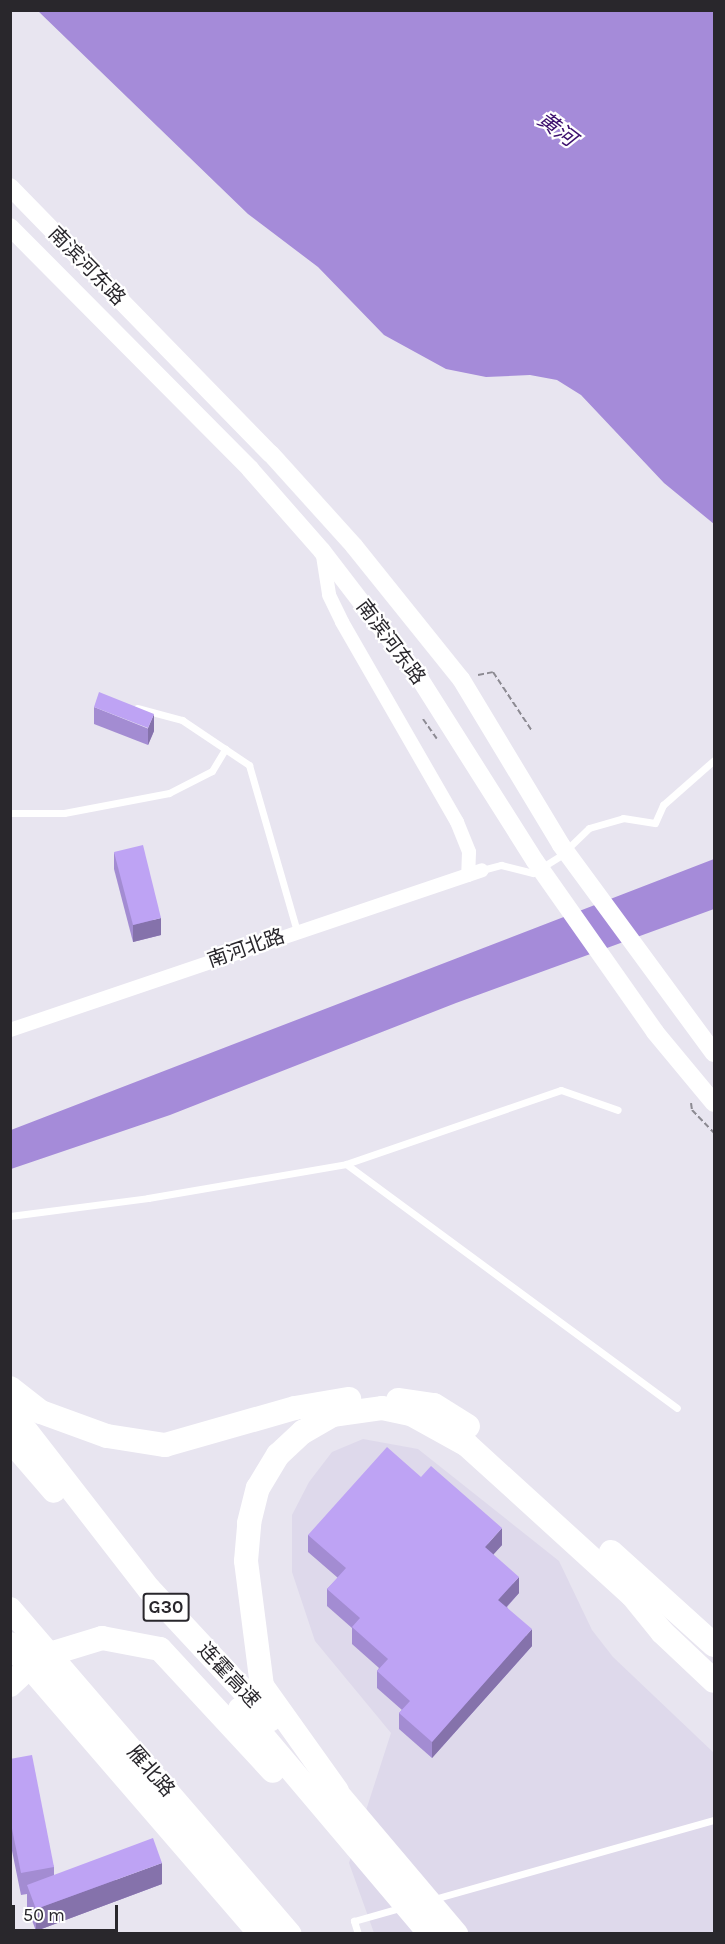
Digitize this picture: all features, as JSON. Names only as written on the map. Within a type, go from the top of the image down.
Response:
[{"type":"highway","points":[[10,1388],[41,1412],[107,1436],[165,1445],[295,1408],[344,1399],[434,1405],[496,1449],[714,1645]]},
{"type":"highway","points":[[322,1801],[262,1686],[246,1561],[249,1523],[258,1488],[278,1455],[303,1432],[333,1415],[381,1408],[411,1414],[467,1445],[632,1594],[662,1632],[714,1682]]},
{"type":"highway","name":"连霍高速","points":[[10,1410],[149,1589],[322,1801]]},
{"type":"highway","name":"连霍高速","points":[[10,1440],[322,1801],[456,1934]]},
{"type":"highway","name":"雁北路","points":[[10,1609],[290,1934]]},
{"type":"highway","points":[[10,1685],[40,1657],[102,1638],[160,1649],[322,1801],[428,1934]]},
{"type":"highway","name":"雁北路","points":[[10,1644],[260,1934]]},
{"type":"main road","name":"南滨河东路","points":[[10,187],[271,454],[354,546],[461,679],[561,845],[682,1013],[714,1053]]},
{"type":"main road","name":"南滨河东路","points":[[10,227],[250,469],[322,551],[418,676],[535,861],[655,1032],[714,1103]]},
{"type":"street","points":[[322,551],[329,595],[342,622],[457,822],[469,852],[468,874]]},
{"type":"street","name":"南河北路","points":[[10,1030],[482,870]]},
{"type":"lane","points":[[129,706],[182,720],[249,765],[297,931]]},
{"type":"lane","points":[[10,813],[63,813],[169,793],[212,771],[225,749]]},
{"type":"lane","points":[[482,870],[501,865],[533,873],[560,856],[589,828],[623,818],[655,823],[663,805],[714,760]]},
{"type":"lane","points":[[10,1216],[148,1198],[346,1164],[561,1090],[618,1110]]},
{"type":"lane","points":[[346,1164],[677,1408]]},
{"type":"lane","points":[[358,1934],[354,1921],[714,1820]]},
{"type":"path","points":[[493,672],[532,731]]},
{"type":"shaded area","points":[[363,1439],[418,1449],[559,1561],[592,1630],[613,1657],[714,1753],[714,1933],[374,1933],[349,1863],[391,1733],[315,1641],[292,1572],[292,1515],[309,1482],[332,1452]]},
{"type":"water","name":"黄河","points":[[38,11],[714,11],[714,524],[664,483],[581,395],[557,380],[530,375],[486,377],[446,369],[384,335],[318,267],[248,214]]},
{"type":"water","points":[[714,859],[714,909],[456,1003],[170,1115],[11,1169],[11,1130]]},
{"type":"building","points":[[99,692],[154,714],[148,728],[94,707]]},
{"type":"building","points":[[143,845],[161,918],[133,925],[114,852]]},
{"type":"building","points":[[387,1447],[421,1477],[431,1466],[502,1528],[485,1547],[519,1577],[498,1600],[532,1629],[432,1742],[399,1713],[410,1701],[377,1671],[388,1659],[352,1627],[360,1618],[327,1589],[346,1568],[308,1535]]},
{"type":"building","points":[[32,1755],[54,1867],[21,1873],[10,1819],[10,1759]]},
{"type":"building","points":[[153,1838],[162,1863],[36,1909],[27,1885]]}]
